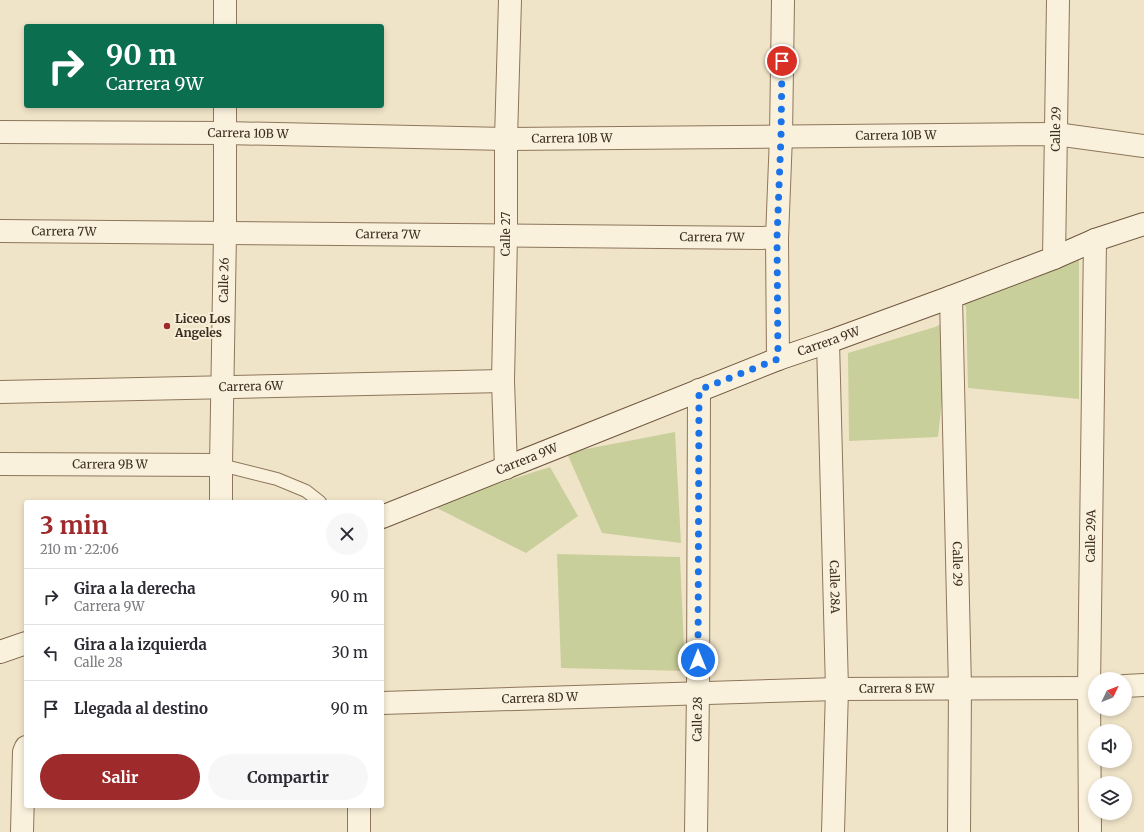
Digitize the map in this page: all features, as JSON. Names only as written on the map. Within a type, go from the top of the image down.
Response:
[{"type":"street","points":[[225,0],[225,24]]},
{"type":"street","name":"Calle 27","points":[[506,468],[503,381],[506,236],[506,139],[510,0]]},
{"type":"street","points":[[778,359],[777,238],[781,136],[783,0]]},
{"type":"street","name":"Calle 29","points":[[1054,258],[1058,0]]},
{"type":"street","name":"Calle 26","points":[[221,500],[225,233],[225,108]]},
{"type":"street","name":"Carrera 10B W","points":[[0,132],[225,133],[506,139],[1056,134],[1144,146]]},
{"type":"street","name":"Carrera 9W","points":[[384,516],[778,359],[951,297],[1054,258],[1095,240],[1144,224]]},
{"type":"street","name":"Carrera 7W","points":[[0,231],[777,238]]},
{"type":"street","name":"Calle 29A","points":[[1092,672],[1095,240]]},
{"type":"street","name":"Calle 29","points":[[951,297],[960,688],[959,832]]},
{"type":"street","name":"Calle 28A","points":[[828,342],[837,689],[833,832]]},
{"type":"street","name":"Carrera 6W","points":[[0,392],[503,381]]},
{"type":"street","name":"Calle 28","points":[[696,832],[699,390]]},
{"type":"street","name":"Carrera 9B W","points":[[0,464],[221,465]]},
{"type":"street","points":[[0,652],[24,644]]},
{"type":"street","points":[[1132,686],[1144,685]]},
{"type":"street","name":"Carrera 8 EW","points":[[698,692],[837,689],[1088,688]]},
{"type":"street","name":"Carrera 8D W","points":[[384,703],[698,692]]},
{"type":"street","name":"Calle 29A","points":[[1090,832],[1092,716]]},
{"type":"street","points":[[22,832],[24,752]]},
{"type":"street","points":[[359,808],[359,832]]},
{"type":"lane","points":[[221,465],[277,479],[306,491],[317,500]]},
{"type":"green space","points":[[1079,251],[1079,399],[968,388],[966,308],[960,296]]},
{"type":"green space","points":[[951,319],[938,437],[849,441],[848,353],[935,327]]},
{"type":"green space","points":[[675,432],[681,543],[602,533],[563,444],[581,450]]},
{"type":"green space","points":[[550,467],[578,516],[526,553],[435,507],[473,481],[493,485]]},
{"type":"green space","points":[[557,554],[680,557],[685,671],[561,668]]},
{"type":"place","name":"Liceo Los Angeles","points":[[167,326]]},
{"type":"route","points":[[698,660],[699,390],[778,359],[777,238],[782,61]]}]
